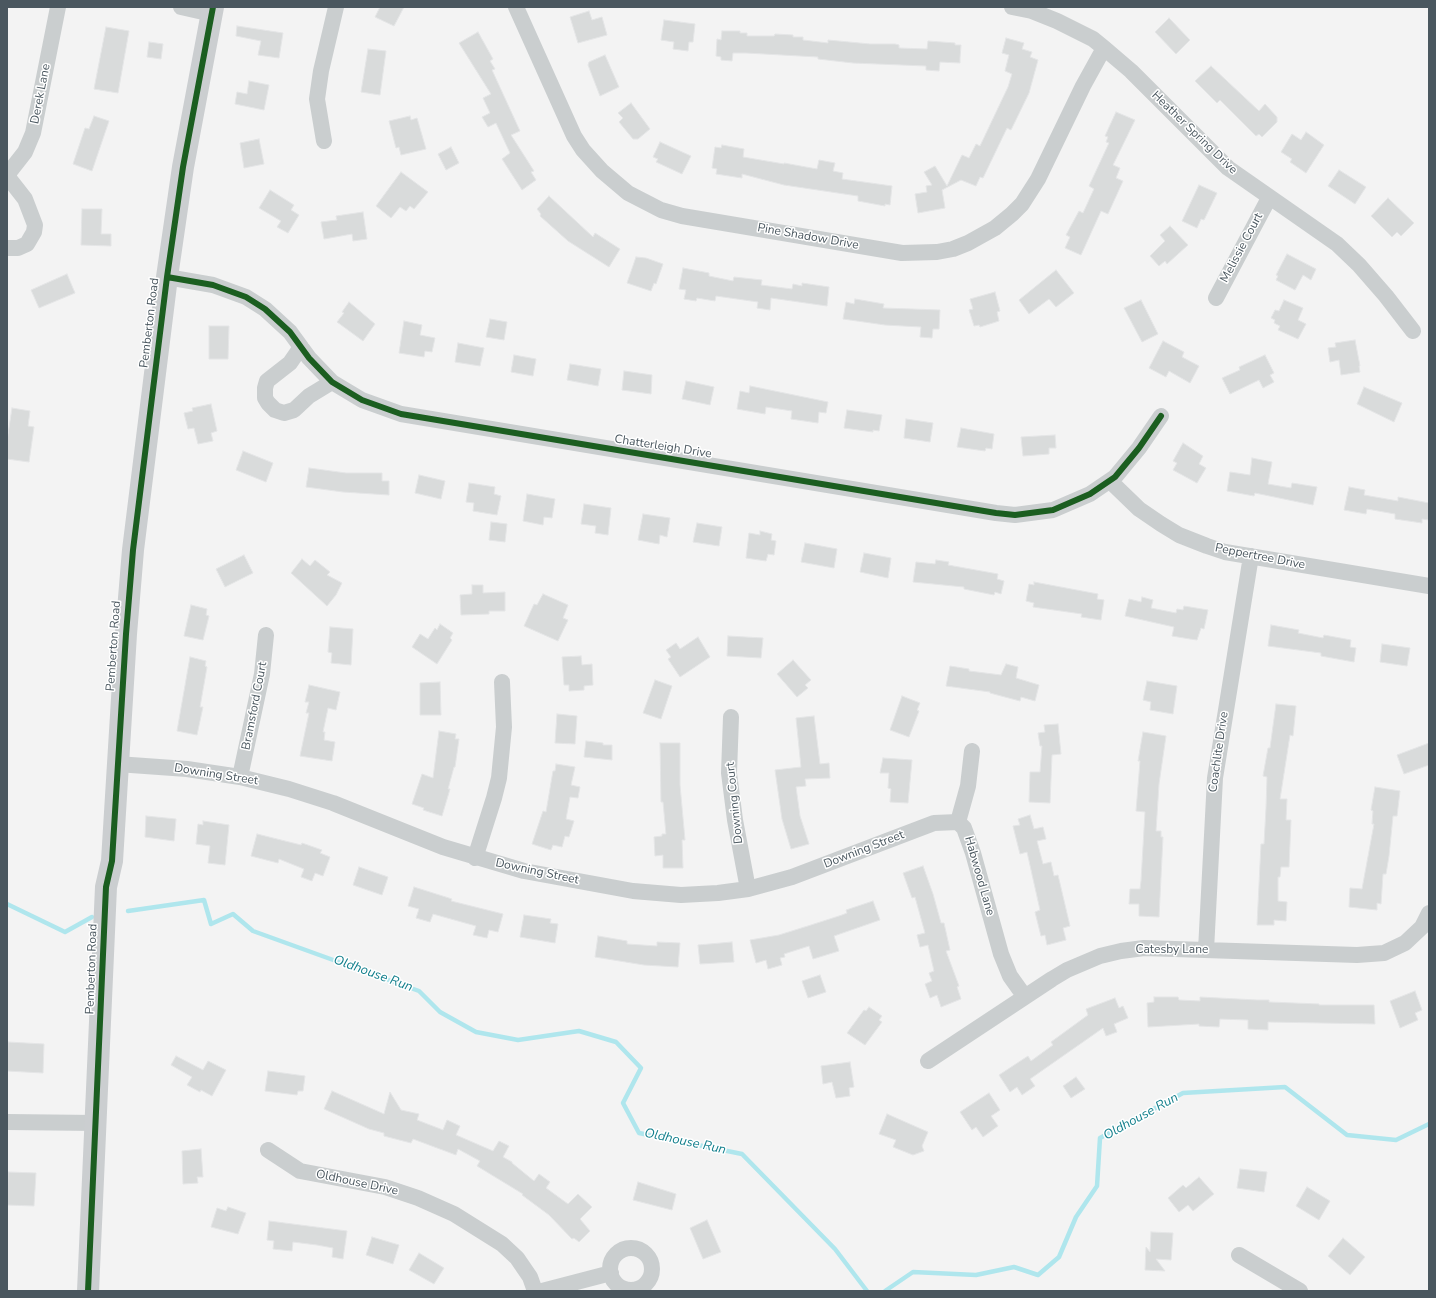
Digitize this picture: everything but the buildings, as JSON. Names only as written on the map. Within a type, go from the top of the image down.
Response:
[{"type":"street","name":"Derek Lane","points":[[7,175],[25,152],[33,133],[58,7]]},
{"type":"street","points":[[181,7],[212,10]]},
{"type":"street","points":[[324,141],[317,99],[321,71],[336,7]]},
{"type":"street","name":"Pine Shadow Drive","points":[[516,7],[574,136],[583,150],[602,171],[628,193],[661,210],[682,216],[902,253],[918,254],[953,248],[968,243],[995,228],[1022,204],[1038,179],[1083,86],[1104,48]]},
{"type":"street","name":"Heather Spring Drive","points":[[1012,7],[1032,11],[1057,21],[1086,36],[1104,48],[1131,72],[1228,168],[1337,244],[1372,280],[1413,331]]},
{"type":"street","name":"Pemberton Road","points":[[88,1291],[106,887],[112,861],[117,764],[133,550],[167,277],[184,167],[212,10]]},
{"type":"street","points":[[7,175],[25,199],[34,225],[34,232],[31,239],[24,245],[18,248],[7,248]]},
{"type":"street","name":"Melissie Court","points":[[1216,298],[1269,198]]},
{"type":"street","name":"Chatterleigh Drive","points":[[167,277],[213,284],[246,297],[265,309],[290,332],[301,347],[332,382],[362,400],[402,414],[996,513],[1015,515],[1053,510],[1072,503],[1115,478],[1139,448],[1161,416]]},
{"type":"street","points":[[301,347],[290,362],[267,381],[265,398],[268,403],[275,410],[284,413],[294,410],[309,396],[332,382]]},
{"type":"street","name":"Peppertree Drive","points":[[1110,480],[1139,509],[1179,534],[1207,546],[1251,556],[1429,586]]},
{"type":"street","name":"Coachlite Drive","points":[[1206,950],[1215,778],[1251,556]]},
{"type":"street","name":"Bramsford Court","points":[[240,777],[262,674],[266,635]]},
{"type":"street","points":[[475,858],[499,778],[504,727],[502,682]]},
{"type":"street","name":"Downing Court","points":[[731,717],[729,773],[735,820],[748,889]]},
{"type":"street","name":"Habwood Lane","points":[[972,751],[968,786],[958,822],[964,828],[973,852],[1000,954],[1010,976],[1025,998]]},
{"type":"street","name":"Downing Street","points":[[117,764],[187,770],[240,777],[289,789],[332,803],[443,847],[475,858],[524,871],[633,891],[681,895],[718,893],[748,889],[792,877],[934,823],[958,822]]},
{"type":"street","name":"Catesby Lane","points":[[928,1061],[1067,970],[1100,956],[1121,950],[1144,948],[1357,955],[1384,953],[1406,943],[1422,928],[1429,913]]},
{"type":"street","points":[[7,1122],[96,1123]]},
{"type":"street","name":"Oldhouse Drive","points":[[268,1150],[300,1171],[385,1187],[418,1198],[454,1214],[502,1244],[517,1258],[530,1277],[535,1291]]},
{"type":"street","points":[[1240,1255],[1300,1291]]},
{"type":"street","points":[[542,1291],[611,1273]]},
{"type":"waterway","name":"Oldhouse Run","points":[[128,911],[204,900],[211,924],[233,914],[253,931],[419,991],[440,1012],[476,1032],[518,1040],[579,1031],[616,1042],[641,1068],[623,1103],[639,1133],[742,1154],[835,1249],[867,1291]]},
{"type":"waterway","name":"Oldhouse Run","points":[[7,904],[65,932],[92,917]]},
{"type":"waterway","name":"Oldhouse Run","points":[[885,1291],[913,1272],[976,1275],[1014,1267],[1038,1275],[1059,1257],[1076,1217],[1097,1186],[1100,1138],[1183,1093],[1285,1087],[1347,1135],[1396,1140],[1429,1124]]},
{"type":"cycle path","points":[[88,1291],[106,887],[112,861],[126,634],[133,550],[167,277],[183,167],[213,7]]},
{"type":"cycle path","points":[[167,277],[213,285],[246,297],[265,309],[290,332],[309,358],[332,382],[362,400],[401,414],[996,513],[1015,515],[1053,510],[1090,494],[1115,477],[1139,448],[1161,416]]}]
